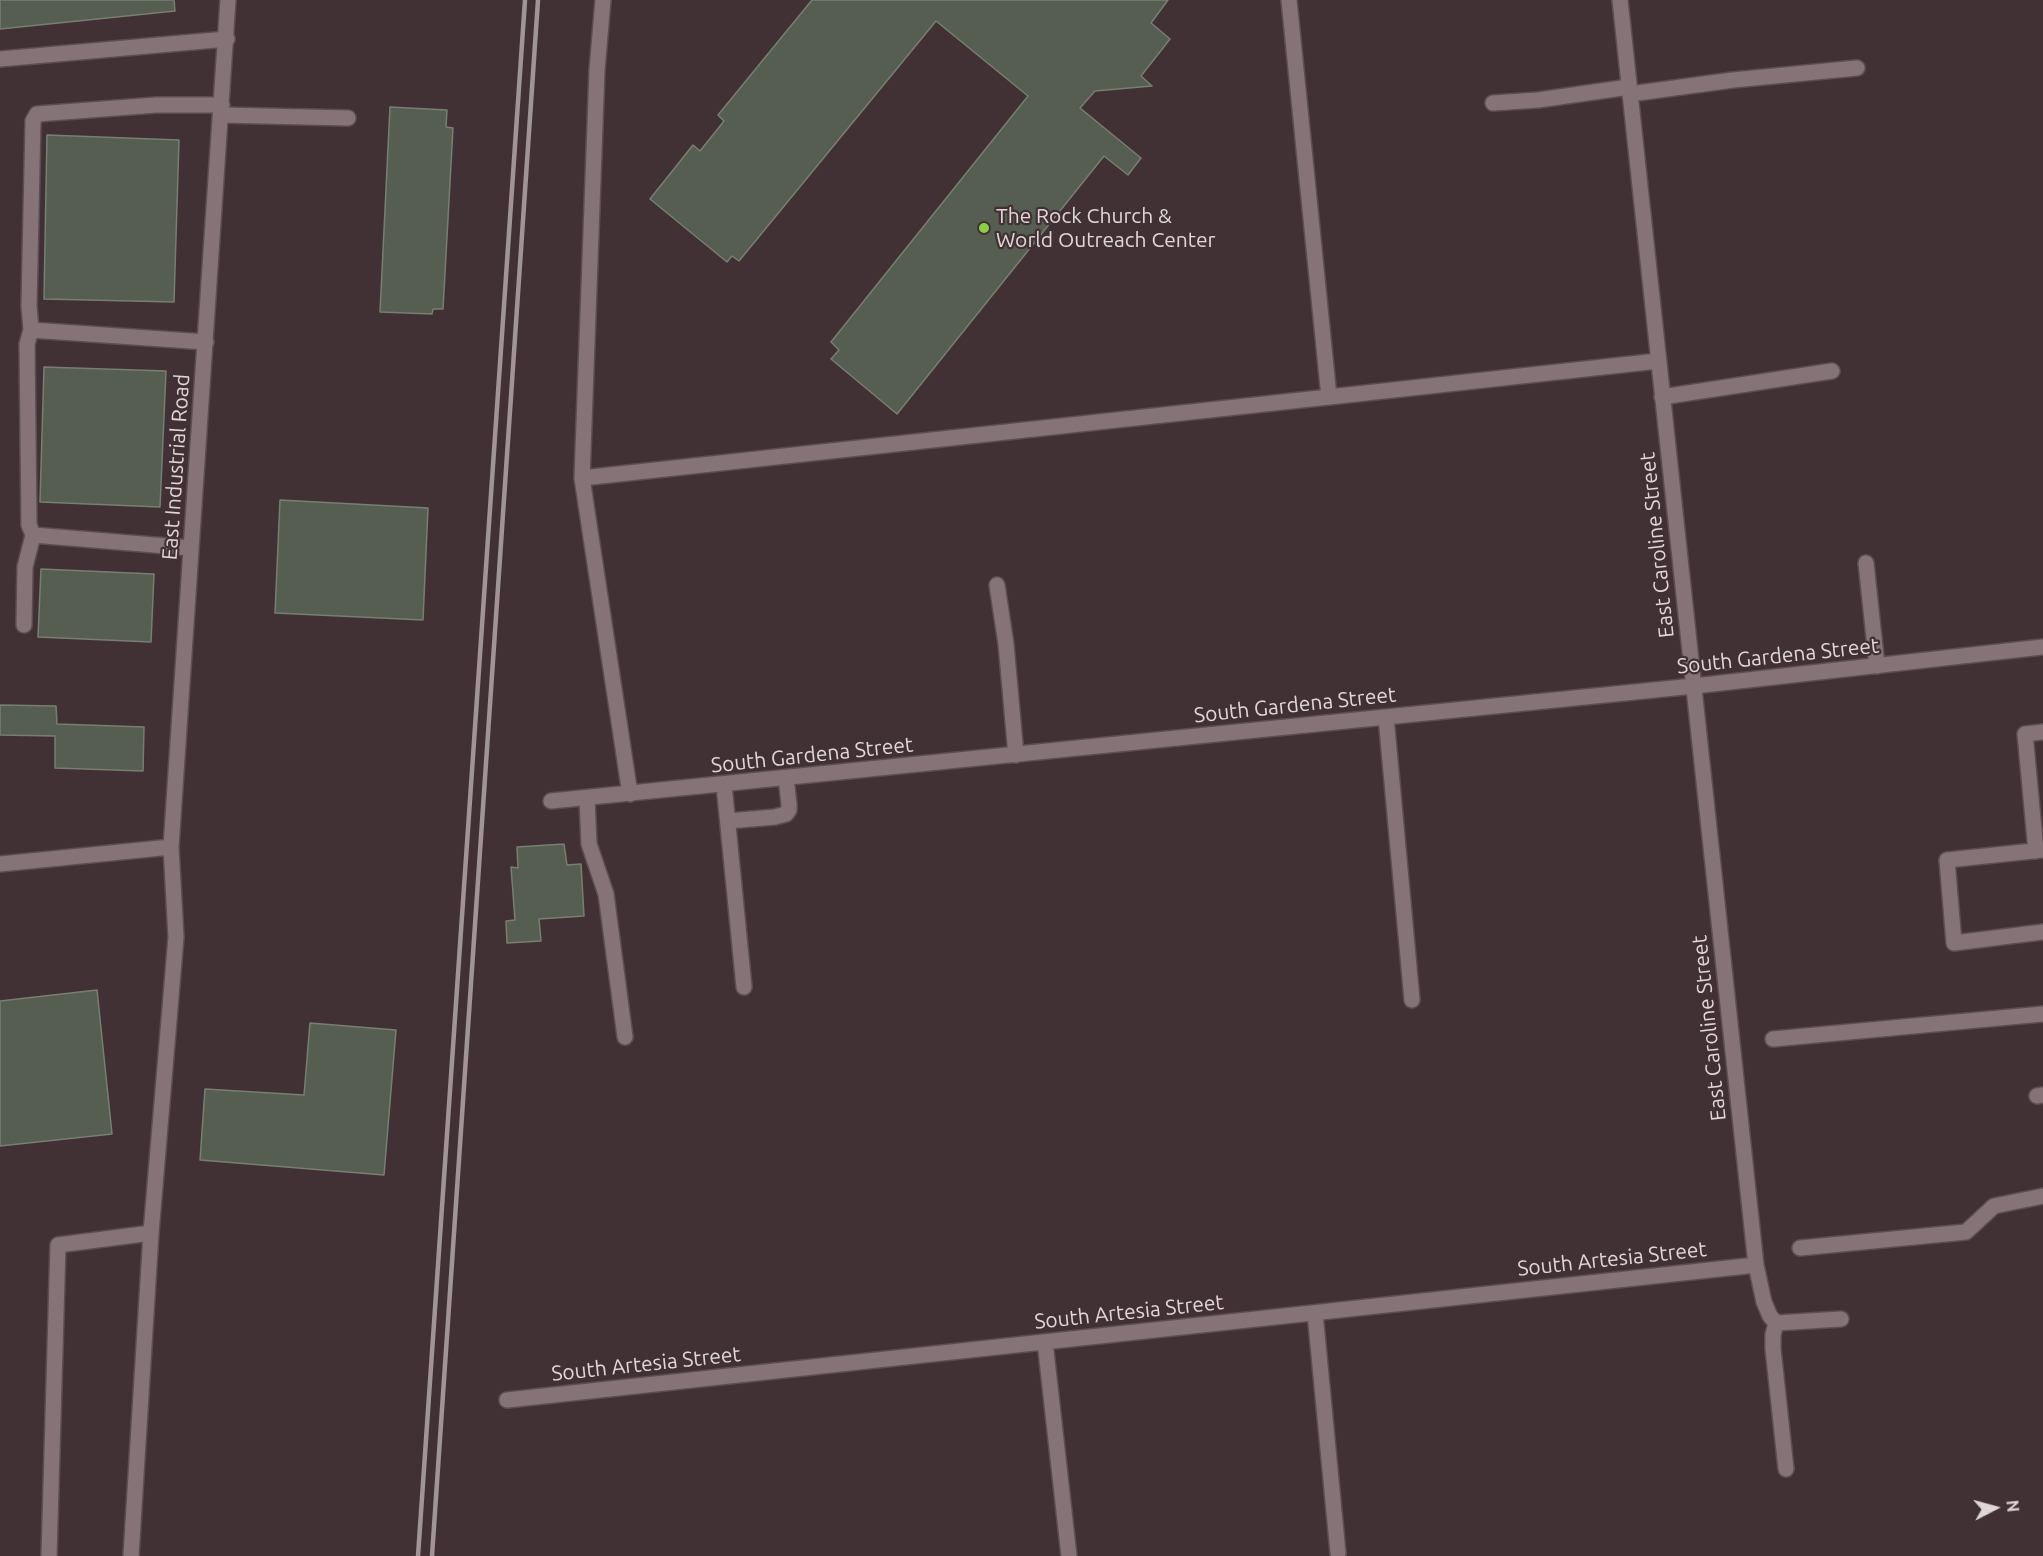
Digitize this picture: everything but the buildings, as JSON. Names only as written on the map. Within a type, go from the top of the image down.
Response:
[{"type":"street","name":"East Industrial Road","points":[[131,1556],[151,1233],[176,937],[171,846],[228,0]]},
{"type":"street","points":[[603,0],[597,70],[582,478],[630,794]]},
{"type":"street","points":[[1289,0],[1329,397]]},
{"type":"street","name":"East Caroline Street","points":[[1620,0],[1756,1265],[1764,1302],[1776,1323]]},
{"type":"street","points":[[0,59],[226,39]]},
{"type":"street","points":[[1493,103],[1857,68]]},
{"type":"street","points":[[24,625],[25,567],[33,535],[29,525],[27,344],[31,330],[29,306],[33,121],[37,114],[156,105],[348,118]]},
{"type":"street","points":[[31,330],[206,342]]},
{"type":"street","points":[[582,478],[1658,360]]},
{"type":"street","points":[[1662,397],[1832,371]]},
{"type":"street","points":[[33,535],[191,548]]},
{"type":"street","points":[[1866,563],[1877,666]]},
{"type":"street","points":[[996,585],[1006,644],[1016,755]]},
{"type":"street","name":"South Gardena Street","points":[[551,801],[1694,686],[2043,647]]},
{"type":"street","points":[[1386,717],[1412,1000]]},
{"type":"street","points":[[2043,732],[2025,734],[2039,851],[1947,860],[1954,943],[2043,932]]},
{"type":"street","points":[[728,821],[786,814],[789,804],[786,778]]},
{"type":"street","points":[[724,785],[744,987]]},
{"type":"street","points":[[587,798],[589,844],[606,894],[625,1037]]},
{"type":"street","points":[[0,864],[171,846]]},
{"type":"street","points":[[1773,1039],[2043,1014]]},
{"type":"street","points":[[1800,1248],[1966,1232],[1994,1206],[2043,1196]]},
{"type":"street","points":[[49,1556],[58,1245],[151,1233]]},
{"type":"street","name":"South Artesia Street","points":[[507,1400],[1756,1265]]},
{"type":"street","points":[[1315,1313],[1338,1553]]},
{"type":"street","points":[[1786,1469],[1773,1349],[1776,1323],[1841,1319]]},
{"type":"street","points":[[1046,1342],[1069,1556]]},
{"type":"railway","points":[[418,1556],[525,0]]},
{"type":"railway","points":[[432,1556],[538,0]]},
{"type":"place","name":"The Rock Church & World Outreach Center","points":[[984,228]]}]
